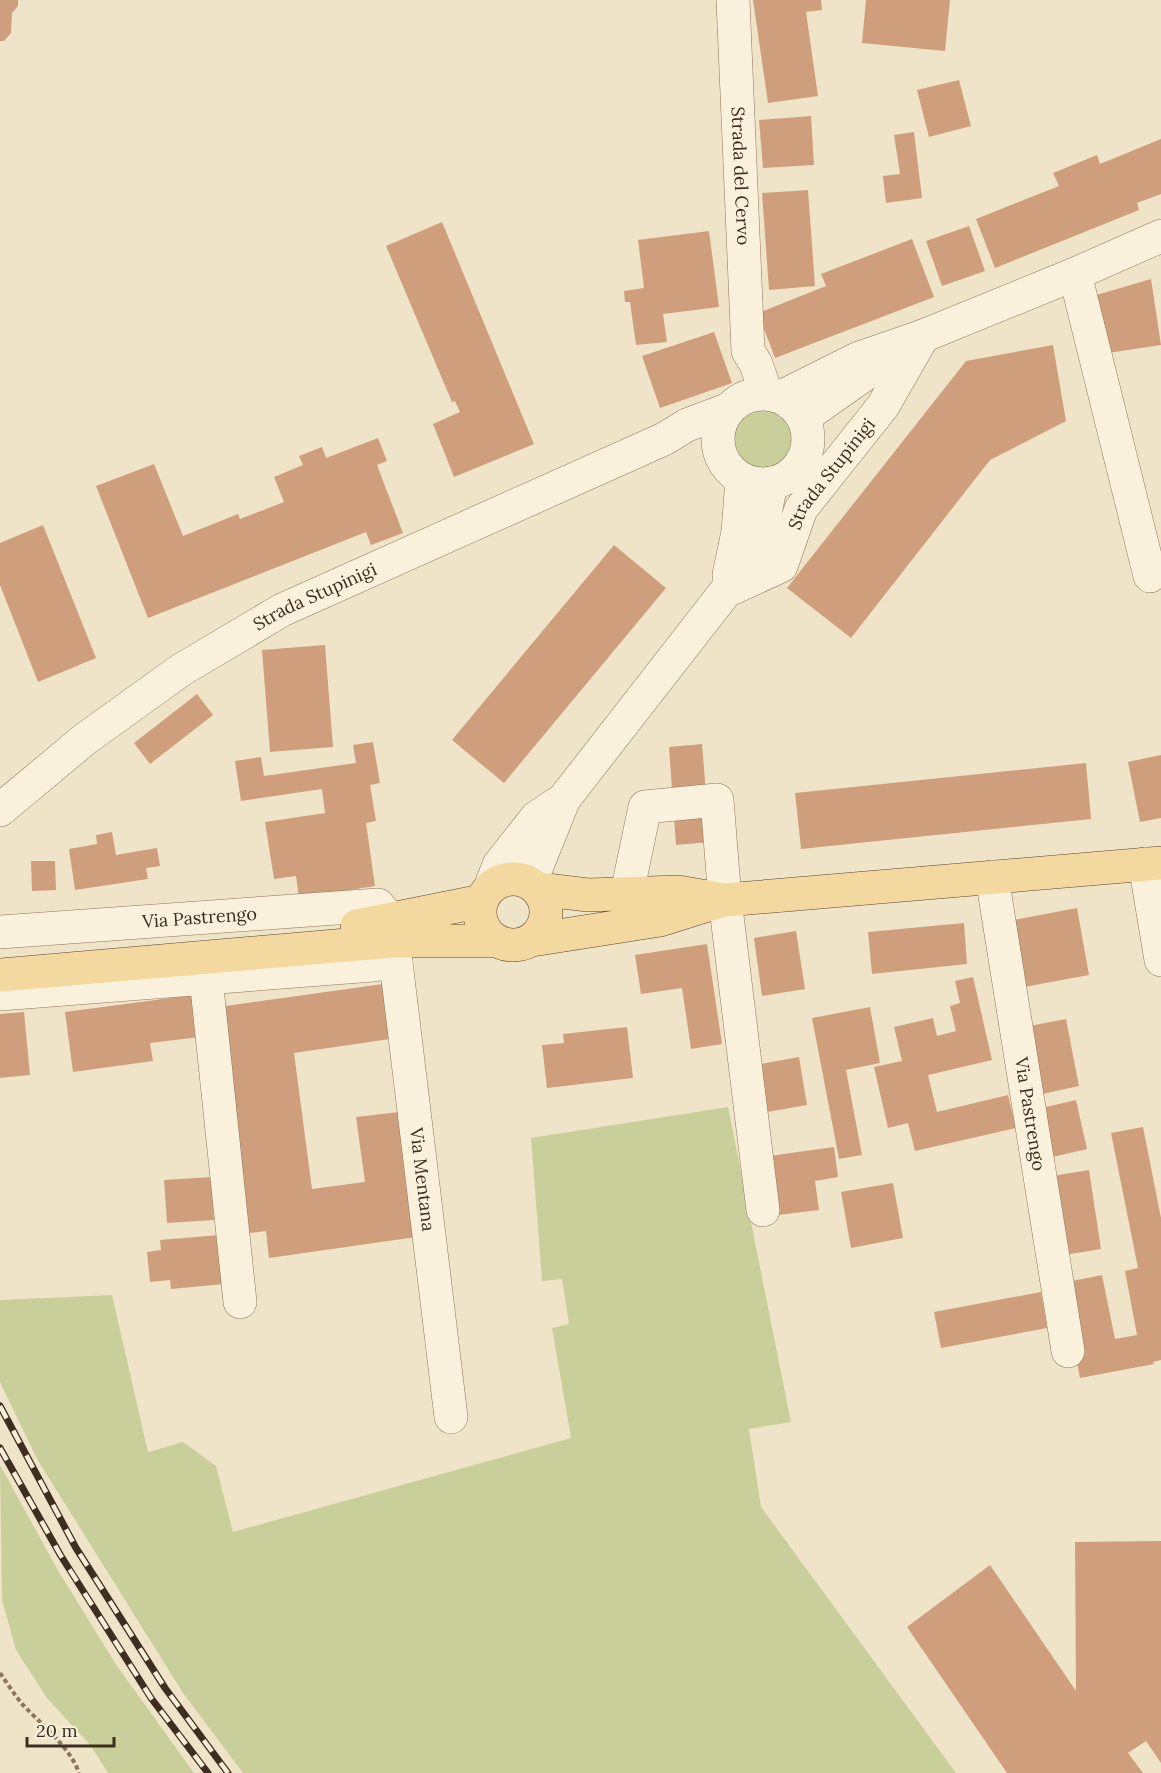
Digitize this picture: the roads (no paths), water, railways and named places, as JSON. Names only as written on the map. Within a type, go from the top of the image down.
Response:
[{"type":"main road","points":[[725,900],[678,892],[588,895],[534,886],[513,878],[504,880],[486,895],[481,919],[484,928],[496,941],[511,945],[660,920],[725,900],[1153,863]]},
{"type":"main road","points":[[532,940],[540,932],[545,922],[547,910],[544,899],[534,886]]},
{"type":"main road","name":"Via Pastrengo","points":[[393,941],[486,895]]},
{"type":"main road","name":"Via Pastrengo","points":[[0,957],[368,925],[393,941]]},
{"type":"main road","name":"Via Pastrengo","points":[[0,975],[393,941],[496,941]]},
{"type":"street","name":"Strada del Cervo","points":[[733,0],[748,351],[756,364],[763,404]]},
{"type":"street","name":"Strada Stupinigi","points":[[0,810],[85,739],[181,670],[282,610],[664,439],[687,425],[763,404],[859,358],[923,336],[1161,236]]},
{"type":"street","points":[[1075,274],[1150,576]]},
{"type":"street","name":"Strada Stupinigi","points":[[726,591],[782,566],[801,509],[884,406],[923,336]]},
{"type":"street","points":[[763,404],[808,430],[808,445],[804,459],[785,479],[756,481],[725,464],[718,443],[720,423],[763,404]]},
{"type":"street","name":"Strada Stupinigi","points":[[664,439],[718,443]]},
{"type":"street","name":"Strada Stupinigi","points":[[534,886],[564,799],[726,591],[738,531],[756,481]]},
{"type":"street","points":[[486,895],[500,865],[536,818],[564,799]]},
{"type":"street","points":[[627,893],[645,807],[717,800],[725,900],[763,1210]]},
{"type":"street","points":[[1153,863],[1161,960]]},
{"type":"street","name":"Via Pastrengo","points":[[992,877],[1068,1352]]},
{"type":"street","name":"Via Pastrengo","points":[[0,932],[378,904],[393,941],[373,965],[0,994]]},
{"type":"street","name":"Via Mentana","points":[[393,941],[451,1417]]},
{"type":"street","points":[[206,978],[240,1302]]},
{"type":"railway","points":[[0,1406],[76,1548],[165,1688],[228,1773]]},
{"type":"railway","points":[[0,1448],[61,1556],[151,1698],[208,1773]]}]
